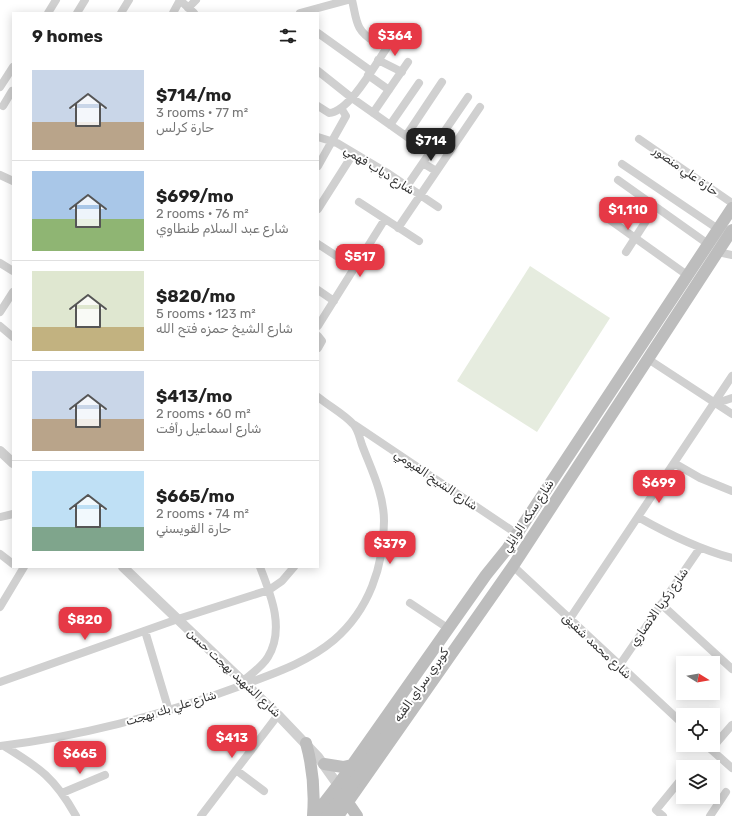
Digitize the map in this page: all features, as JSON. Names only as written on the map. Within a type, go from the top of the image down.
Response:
[{"type":"main road","name":"شارع سكه الوايلي","points":[[313,816],[338,786],[486,575],[507,549],[732,208]]},
{"type":"main road","name":"شارع سكه الوايلي","points":[[338,816],[348,804],[513,566],[732,230]]},
{"type":"main road","name":"كوبري سراي القبه","points":[[327,816],[349,789],[495,580],[507,549]]},
{"type":"main road","points":[[306,743],[313,767],[315,792],[313,816]]},
{"type":"main road","points":[[324,764],[343,767],[352,765]]},
{"type":"main road","points":[[338,786],[357,816]]},
{"type":"street","points":[[49,12],[56,0]]},
{"type":"street","points":[[78,12],[85,0]]},
{"type":"street","points":[[122,12],[129,0]]},
{"type":"street","points":[[174,12],[180,0],[191,10],[196,0]]},
{"type":"street","points":[[307,12],[320,10],[348,0]]},
{"type":"street","points":[[352,0],[359,29],[365,36],[375,42]]},
{"type":"street","points":[[319,34],[389,90]]},
{"type":"street","points":[[319,107],[326,112],[334,113],[341,108],[352,98],[386,49]]},
{"type":"street","points":[[378,60],[402,72]]},
{"type":"street","points":[[373,113],[408,62]]},
{"type":"street","points":[[12,69],[0,87],[12,91]]},
{"type":"street","points":[[319,72],[352,98],[430,153]]},
{"type":"street","points":[[406,136],[442,82]]},
{"type":"street","points":[[390,125],[419,83]]},
{"type":"street","points":[[3,106],[12,92]]},
{"type":"street","points":[[407,186],[468,97]]},
{"type":"street","points":[[398,228],[480,107]]},
{"type":"street","points":[[319,164],[346,116],[341,108]]},
{"type":"street","name":"شارع دياب فهمي","points":[[319,138],[332,142],[353,154],[407,186],[438,207]]},
{"type":"street","name":"حارة علي منصور","points":[[639,139],[732,203]]},
{"type":"street","points":[[320,200],[353,154]]},
{"type":"street","points":[[423,163],[436,171]]},
{"type":"street","points":[[622,164],[718,229]]},
{"type":"street","points":[[0,174],[12,180]]},
{"type":"street","points":[[618,180],[708,244]]},
{"type":"street","points":[[359,202],[418,241]]},
{"type":"street","points":[[603,215],[687,275]]},
{"type":"street","points":[[319,324],[385,219]]},
{"type":"street","points":[[626,252],[646,221]]},
{"type":"street","points":[[319,245],[355,268]]},
{"type":"street","points":[[718,252],[732,255]]},
{"type":"street","points":[[0,263],[12,270]]},
{"type":"street","points":[[319,291],[334,301]]},
{"type":"street","points":[[0,312],[12,294]]},
{"type":"street","points":[[0,326],[12,336]]},
{"type":"street","points":[[319,337],[322,341],[319,346]]},
{"type":"street","points":[[648,359],[714,404],[732,414]]},
{"type":"street","points":[[569,620],[732,376]]},
{"type":"street","name":"شارع الشيخ الفيومي","points":[[319,398],[354,425],[517,534]]},
{"type":"street","points":[[714,404],[732,398]]},
{"type":"street","name":"شارع علي بك بهجت","points":[[2,746],[58,738],[169,711],[244,682],[289,668],[316,654],[335,639],[355,616],[374,583],[381,562],[384,539],[384,516],[380,494],[354,425]]},
{"type":"street","points":[[0,451],[12,462]]},
{"type":"street","points":[[674,463],[700,478],[732,491]]},
{"type":"street","points":[[0,517],[12,514]]},
{"type":"street","points":[[638,517],[671,536],[700,548],[732,558]]},
{"type":"street","name":"شارع زكريا الانصاري","points":[[619,666],[700,548]]},
{"type":"street","points":[[0,554],[12,563]]},
{"type":"street","name":"شارع محمد شفيق","points":[[513,566],[569,620],[676,718]]},
{"type":"street","points":[[0,607],[21,568]]},
{"type":"street","name":"شارع الشهيد بهجت حسن","points":[[124,568],[278,714],[324,764],[338,786]]},
{"type":"street","points":[[244,682],[268,658],[273,648],[276,626],[269,590],[260,568]]},
{"type":"street","points":[[0,682],[178,619],[269,590],[282,581],[293,568]]},
{"type":"street","points":[[410,603],[449,628]]},
{"type":"street","points":[[662,604],[732,669]]},
{"type":"street","points":[[145,631],[169,711]]},
{"type":"street","points":[[201,816],[278,714]]},
{"type":"street","points":[[720,736],[732,725]]},
{"type":"street","points":[[2,746],[38,767],[55,783],[76,816]]},
{"type":"street","points":[[714,752],[732,768]]},
{"type":"street","points":[[236,770],[264,791]]},
{"type":"street","points":[[62,793],[105,775]]},
{"type":"street","points":[[663,816],[656,810],[676,786]]},
{"type":"street","points":[[720,801],[726,792]]},
{"type":"street","points":[[710,816],[718,804]]},
{"type":"shaded area","points":[[530,266],[610,318],[537,432],[457,381]]}]
